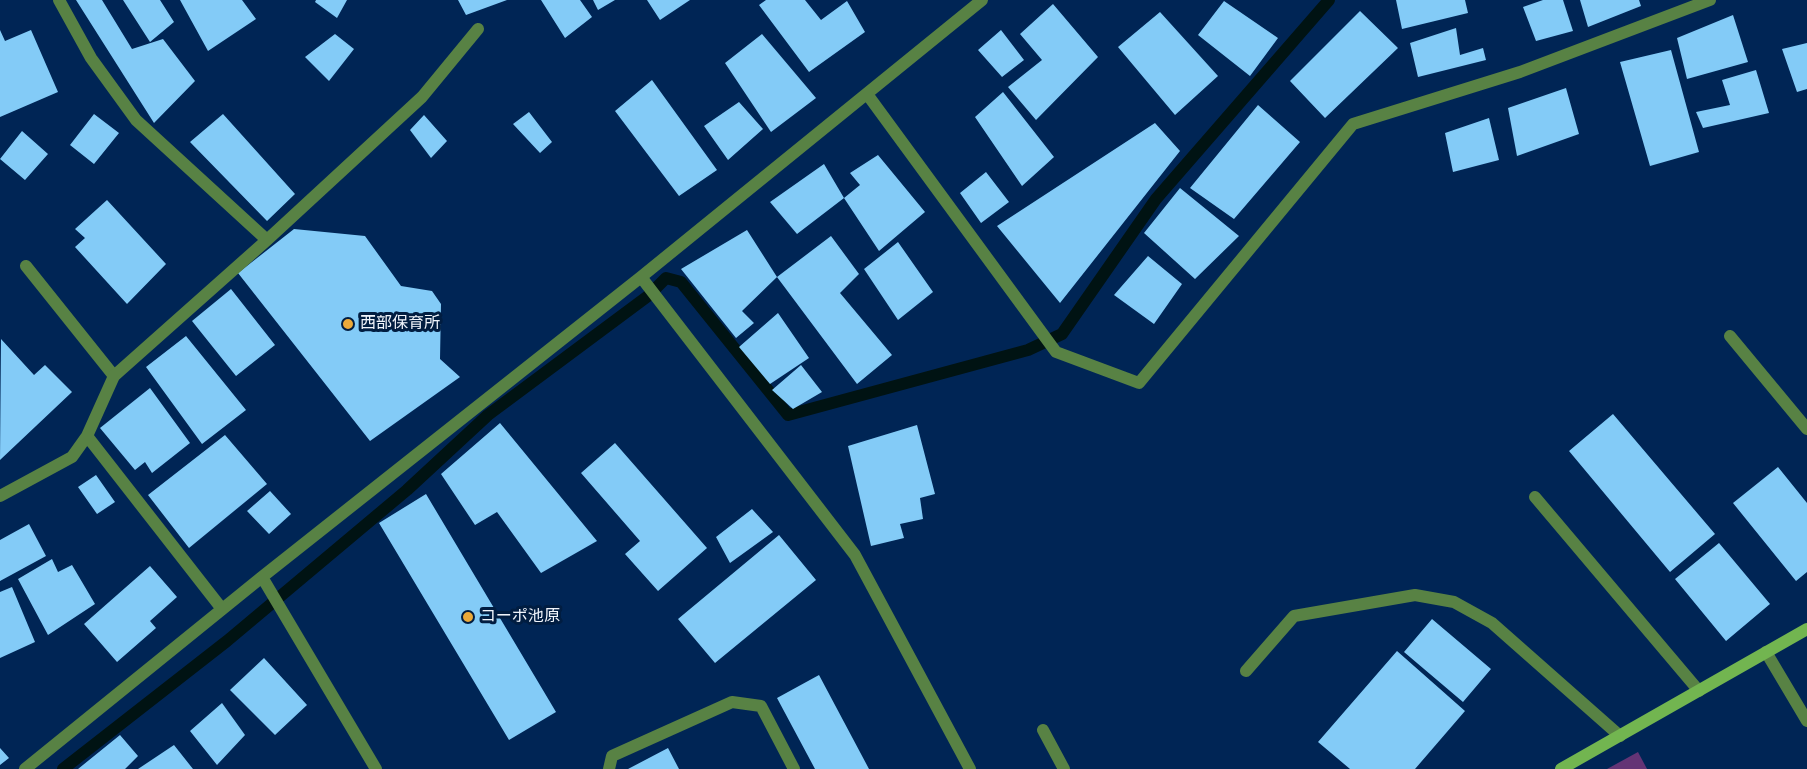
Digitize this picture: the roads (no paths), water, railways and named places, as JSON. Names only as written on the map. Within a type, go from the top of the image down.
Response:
[{"type":"street","points":[[59,0],[91,58],[136,120],[267,240]]},
{"type":"street","points":[[26,769],[262,577],[641,277],[982,0]]},
{"type":"street","points":[[867,94],[1056,352],[1139,383],[1353,124],[1520,72],[1710,0]]},
{"type":"street","points":[[0,496],[72,457],[87,436],[114,376],[267,240],[422,96],[478,29]]},
{"type":"street","points":[[26,266],[114,376]]},
{"type":"street","points":[[641,277],[855,555],[970,769]]},
{"type":"street","points":[[1730,336],[1807,429]]},
{"type":"street","points":[[87,436],[222,609]]},
{"type":"street","points":[[1535,497],[1699,691]]},
{"type":"street","points":[[262,577],[376,769]]},
{"type":"street","points":[[1246,671],[1294,616],[1415,595],[1454,602],[1492,623],[1620,736]]},
{"type":"street","points":[[1562,769],[1807,629]]},
{"type":"street","points":[[1766,652],[1807,721]]},
{"type":"street","points":[[609,769],[612,756],[732,702],[761,706],[794,769]]},
{"type":"street","points":[[1043,730],[1064,769]]},
{"type":"waterway","points":[[63,769],[227,641],[407,490],[488,415],[648,296],[666,278],[681,282],[788,415],[1028,350],[1062,334],[1156,199],[1329,0]]},
{"type":"place","name":"西部保育所","points":[[348,324]]},
{"type":"place","name":"コーポ池原","points":[[468,617]]}]
